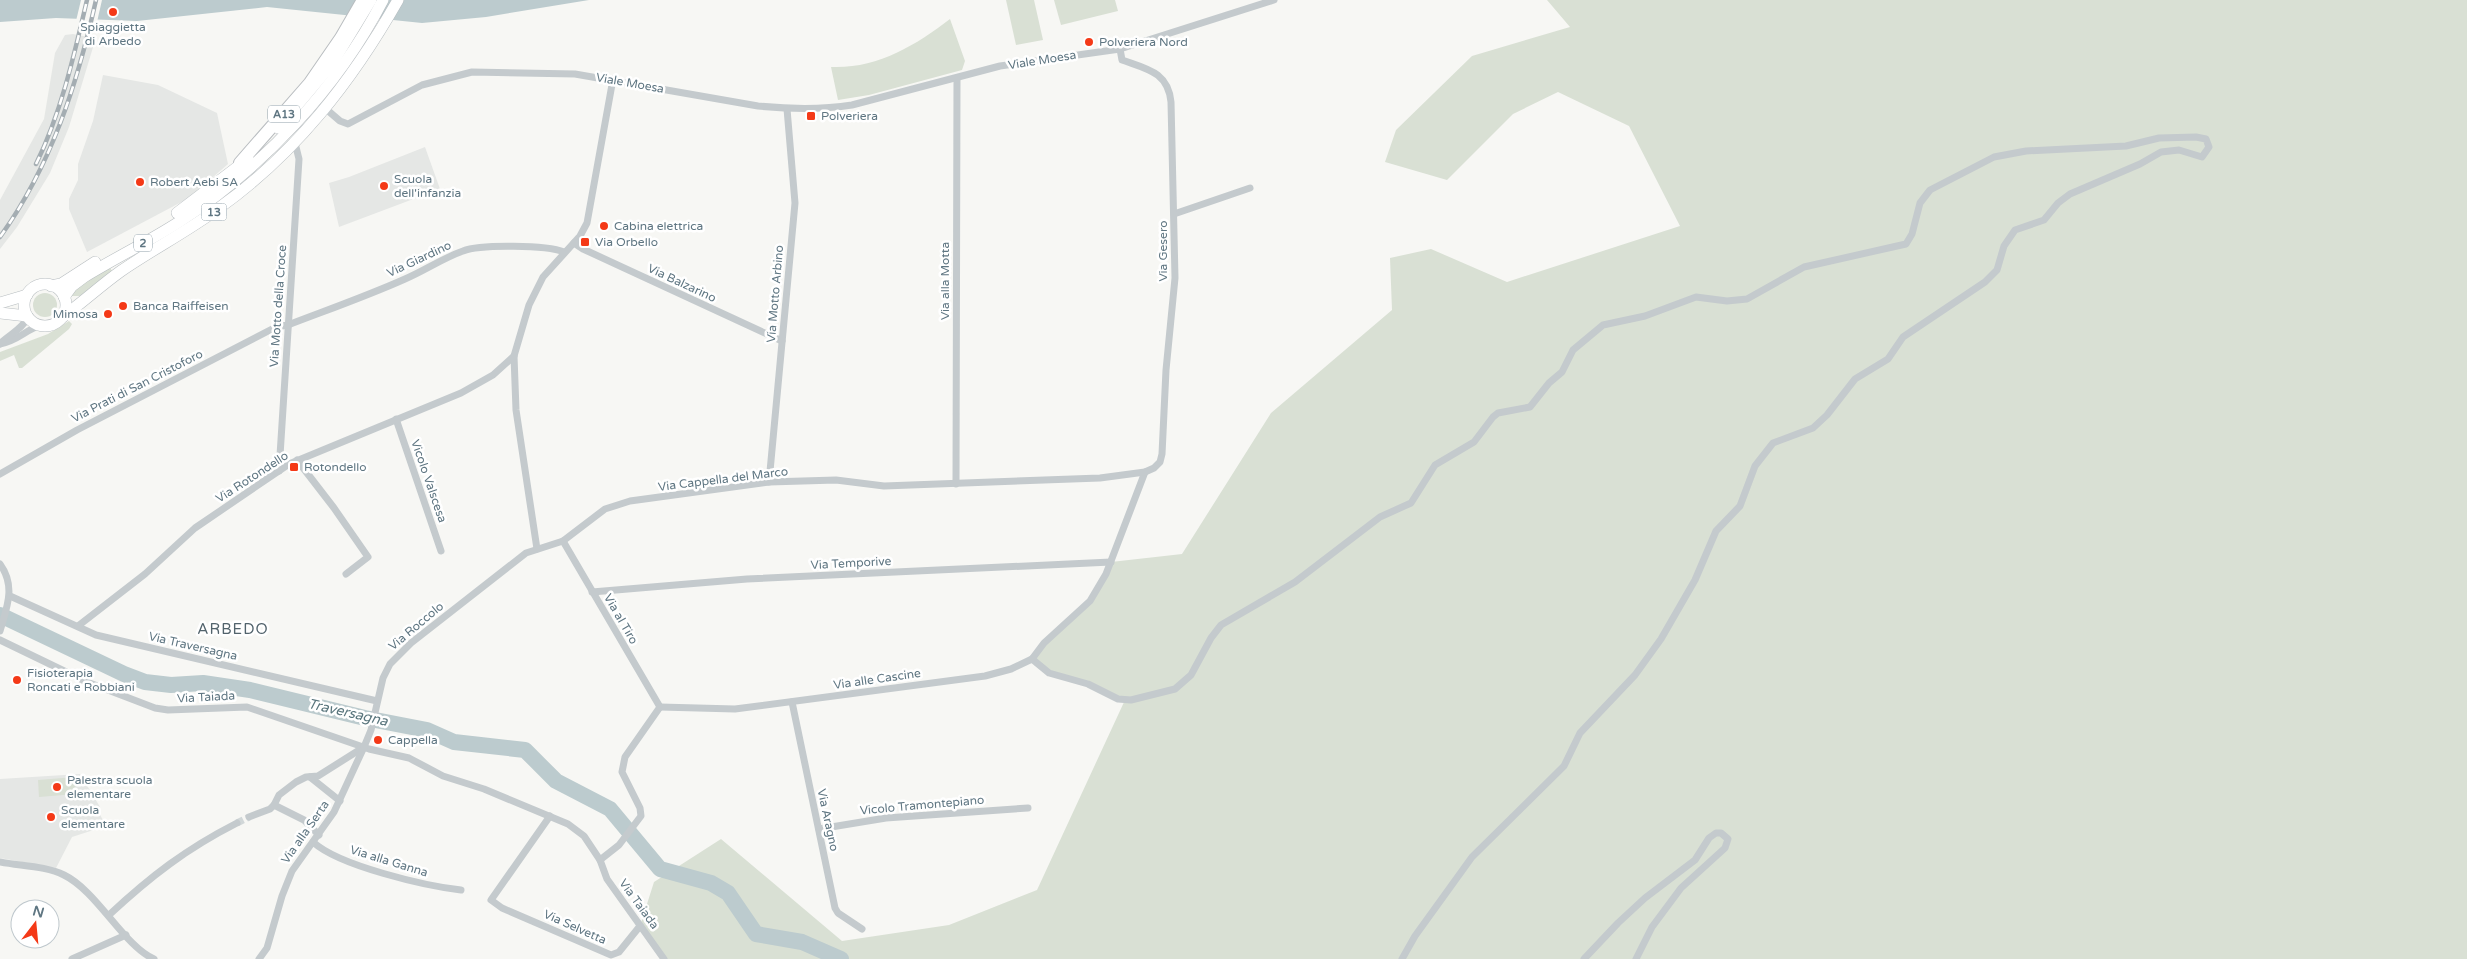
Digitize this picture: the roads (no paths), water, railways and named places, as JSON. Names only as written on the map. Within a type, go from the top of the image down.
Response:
[{"type":"highway","name":"A13","points":[[240,162],[292,105],[333,64],[363,0]]},
{"type":"main road","name":"2","points":[[64,298],[76,282],[178,222],[223,189],[280,139],[313,103],[370,0]]},
{"type":"main road","name":"2","points":[[333,64],[383,0]]},
{"type":"main road","name":"13","points":[[61,318],[130,266],[219,208],[255,180],[295,143],[326,109],[357,67],[398,0]]},
{"type":"main road","name":"2","points":[[52,286],[61,284],[75,273],[176,214],[204,194],[240,162]]},
{"type":"main road","points":[[0,304],[27,295],[38,286],[52,286],[59,290],[64,298],[65,311],[61,318],[52,325],[41,325],[28,316],[0,313]]},
{"type":"main road","points":[[27,295],[24,303],[28,316]]},
{"type":"main road","points":[[64,298],[72,301],[88,297]]},
{"type":"street","name":"Viale Moesa","points":[[326,109],[340,121],[348,124],[422,85],[472,72],[575,74],[613,79],[758,106],[787,109],[852,105],[1000,66],[1120,49],[1274,0]]},
{"type":"street","name":"Via Gesero","points":[[1120,49],[1122,60],[1155,73],[1165,80],[1169,89],[1175,278],[1166,370],[1162,454],[1160,462],[1154,468],[1145,472]]},
{"type":"street","name":"Via alla Motta","points":[[956,484],[958,78]]},
{"type":"street","points":[[537,549],[516,410],[514,356],[529,306],[543,277],[584,231],[590,214],[613,79]]},
{"type":"street","name":"Via Motto Arbino","points":[[769,482],[794,204],[787,109]]},
{"type":"street","points":[[1032,659],[1049,673],[1088,684],[1118,699],[1131,700],[1168,693],[1184,683],[1191,675],[1211,638],[1221,625],[1295,582],[1380,517],[1411,503],[1435,465],[1474,442],[1488,422],[1498,413],[1530,407],[1549,383],[1562,372],[1573,350],[1603,325],[1645,316],[1696,297],[1727,301],[1747,299],[1804,267],[1906,244],[1912,234],[1920,203],[1930,190],[1994,158],[2026,151],[2126,146],[2159,138],[2196,137],[2206,139],[2209,147],[2202,157],[2179,150],[2161,152],[2140,164],[2070,194],[2058,203],[2044,220],[2016,230],[2004,246],[1997,270],[1985,282],[1903,337],[1888,359],[1855,379],[1827,415],[1813,428],[1767,448],[1755,466],[1740,506],[1716,531],[1695,580],[1661,639],[1635,674],[1580,733],[1564,766],[1472,857],[1415,936],[1402,959]]},
{"type":"street","name":"Via Motto della Croce","points":[[279,471],[299,159],[295,143]]},
{"type":"street","points":[[1174,214],[1250,188]]},
{"type":"street","name":"Via Balzarino","points":[[574,243],[583,249],[782,341]]},
{"type":"street","name":"Via Giardino","points":[[288,325],[400,281],[463,251],[475,248],[510,247],[551,248],[564,252]]},
{"type":"street","points":[[0,344],[6,337],[22,328],[28,316]]},
{"type":"street","points":[[0,344],[19,338],[34,327],[41,325]]},
{"type":"street","name":"Via Prati di San Cristoforo","points":[[0,474],[76,430],[276,327],[288,325]]},
{"type":"street","name":"Via Rotondello","points":[[78,626],[145,574],[195,528],[279,471],[297,460],[473,388],[493,375],[514,356]]},
{"type":"street","name":"Vicolo Valscesa","points":[[396,419],[441,550]]},
{"type":"street","points":[[297,460],[334,508],[368,557],[346,574]]},
{"type":"street","name":"Via Cappella del Marco","points":[[526,553],[563,541],[599,514],[622,503],[769,482],[836,480],[884,486],[1100,478],[1145,472]]},
{"type":"street","name":"Via alle Cascine","points":[[660,708],[735,709],[792,702],[985,676],[1011,669],[1032,659],[1044,643],[1090,601],[1106,574],[1145,472]]},
{"type":"street","name":"Via al Tiro","points":[[563,541],[660,708]]},
{"type":"street","name":"Via Roccolo","points":[[364,747],[371,730],[376,704],[386,671],[401,651],[526,553]]},
{"type":"street","name":"Via Temporive","points":[[592,592],[747,579],[1111,562]]},
{"type":"street","points":[[0,564],[8,579],[9,600],[0,631]]},
{"type":"street","name":"Via Traversagna","points":[[9,600],[78,626],[96,635],[376,704]]},
{"type":"street","name":"Via Taiada","points":[[0,640],[87,682],[155,708],[168,710],[247,707],[364,747],[409,758],[443,776],[484,789],[550,816],[579,832],[600,860],[607,879],[664,959]]},
{"type":"street","name":"Via Aragno","points":[[792,702],[835,908],[838,913],[862,929]]},
{"type":"street","points":[[600,860],[618,845],[639,820],[640,808],[622,772],[622,766],[625,757],[660,708]]},
{"type":"street","points":[[250,816],[274,805],[280,795],[296,782],[318,776],[364,747]]},
{"type":"street","name":"Via alla Serta","points":[[259,959],[267,948],[289,877],[300,858],[319,835],[340,801],[364,747]]},
{"type":"street","points":[[310,777],[340,801]]},
{"type":"street","points":[[274,805],[304,820],[319,835]]},
{"type":"street","name":"Vicolo Tramontepiano","points":[[819,829],[886,818],[1028,808]]},
{"type":"street","name":"Via Selvetta","points":[[550,816],[491,900],[502,908],[612,955],[619,952],[640,926]]},
{"type":"street","points":[[109,915],[146,881],[178,857],[237,823]]},
{"type":"street","points":[[1584,959],[1645,898],[1695,860],[1712,835],[1716,833],[1725,836],[1728,839],[1725,848],[1681,888],[1652,927],[1636,959]]},
{"type":"street","name":"Via alla Ganna","points":[[313,842],[333,855],[400,878],[461,890]]},
{"type":"street","points":[[0,862],[65,875],[109,915],[126,935],[151,958]]},
{"type":"street","points":[[72,959],[126,935]]},
{"type":"waterway","name":"Traversagna","points":[[0,615],[124,674],[145,682],[171,685],[203,683],[250,690],[365,718],[427,730],[454,742],[525,750],[556,781],[610,809],[660,869],[711,883],[728,893],[756,934],[802,942],[841,959]]},
{"type":"tunnel","points":[[237,823],[249,817]]},
{"type":"railway","points":[[36,164],[60,104],[87,0]]},
{"type":"railway","points":[[0,237],[34,182],[60,124],[71,94],[96,0]]},
{"type":"place","name":"Spiaggietta di Arbedo","points":[[113,12]]},
{"type":"place","name":"Polveriera Nord","points":[[1089,42]]},
{"type":"place","name":"Polveriera","points":[[811,116]]},
{"type":"place","name":"Robert Aebi SA","points":[[140,182]]},
{"type":"place","name":"Scuola dell'infanzia","points":[[384,186]]},
{"type":"place","name":"Cabina elettrica","points":[[604,226]]},
{"type":"place","name":"Via Orbello","points":[[585,242]]},
{"type":"place","name":"Banca Raiffeisen","points":[[123,306]]},
{"type":"place","name":"Mimosa","points":[[108,314]]},
{"type":"place","name":"Rotondello","points":[[294,467]]},
{"type":"place","name":"Fisioterapia Roncati e Robbiani","points":[[17,680]]},
{"type":"place","name":"Cappella","points":[[378,740]]},
{"type":"place","name":"Palestra scuola elementare","points":[[57,787]]},
{"type":"place","name":"Scuola elementare","points":[[51,817]]},
{"type":"district","name":"ARBEDO","points":[[233,629]]}]
